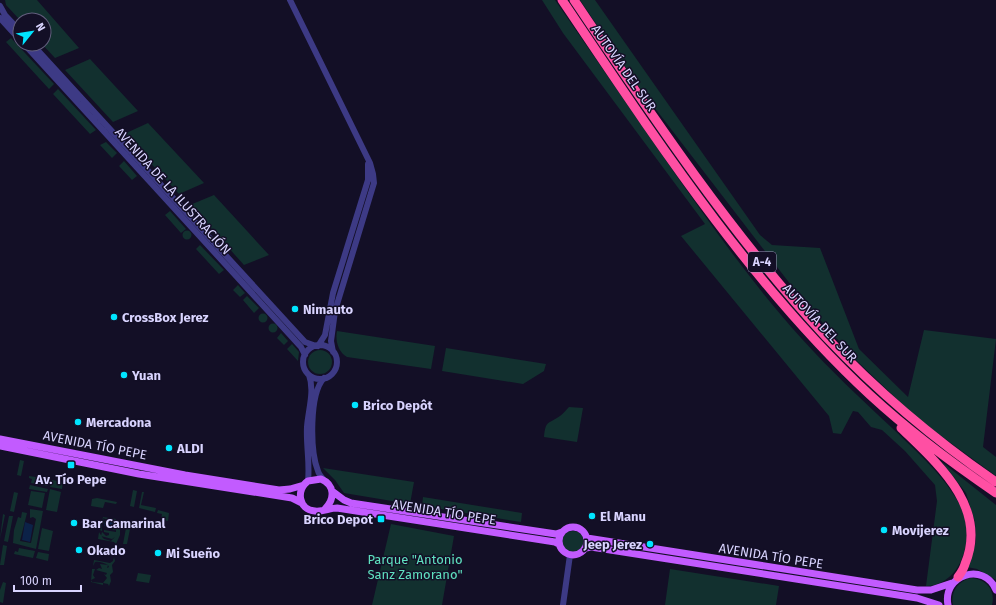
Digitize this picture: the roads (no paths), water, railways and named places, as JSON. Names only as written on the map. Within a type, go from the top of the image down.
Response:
[{"type":"highway","name":"AUTOVÍA DEL SUR","points":[[562,0],[664,148],[762,278],[822,346],[872,396],[953,463],[996,493]]},
{"type":"highway","name":"AUTOVÍA DEL SUR","points":[[574,0],[675,147],[756,254],[798,306],[845,356],[888,397],[946,445],[996,482]]},
{"type":"highway","points":[[872,396],[881,408],[941,469],[962,497],[970,526],[970,539],[966,564],[955,580]]},
{"type":"main road","name":"AVENIDA TÍO PEPE","points":[[0,439],[185,475],[279,490],[290,489],[306,483]]},
{"type":"main road","name":"AVENIDA TÍO PEPE","points":[[0,446],[138,474],[292,498],[302,503]]},
{"type":"main road","points":[[316,478],[328,483],[332,491],[331,502],[325,510],[311,510],[302,503],[300,497],[306,483],[316,478]]},
{"type":"main road","name":"AVENIDA TÍO PEPE","points":[[332,491],[350,503],[556,534],[562,532]]},
{"type":"main road","name":"AVENIDA TÍO PEPE","points":[[325,510],[337,508],[555,542],[559,544]]},
{"type":"main road","points":[[570,528],[582,530],[587,538],[586,548],[579,554],[570,556],[562,550],[559,544],[562,532],[570,528]]},
{"type":"main road","name":"AVENIDA TÍO PEPE","points":[[587,538],[917,590],[931,590],[965,574],[979,574],[986,577],[996,589]]},
{"type":"main road","name":"AVENIDA TÍO PEPE","points":[[586,548],[591,547],[918,598],[939,605]]},
{"type":"main road","points":[[948,605],[947,596],[955,580]]},
{"type":"street","points":[[290,0],[372,170],[374,183],[335,311],[331,341],[336,360],[335,368],[331,375],[324,378],[318,379],[309,375]]},
{"type":"street","points":[[0,6],[12,22]]},
{"type":"street","points":[[0,18],[12,31]]},
{"type":"street","name":"AVENIDA DE LA ILUSTRACIÓN","points":[[31,52],[301,347],[305,355]]},
{"type":"street","name":"AVENIDA DE LA ILUSTRACIÓN","points":[[39,52],[306,342],[317,346]]},
{"type":"street","points":[[317,346],[325,335],[333,293],[368,180],[368,169],[364,153]]},
{"type":"street","points":[[306,483],[309,469],[307,429],[312,384],[309,375],[303,367],[305,355],[310,348],[317,346],[328,348],[333,352]]},
{"type":"street","points":[[324,378],[318,387],[311,430],[317,470],[328,483]]},
{"type":"street","points":[[563,605],[570,556]]},
{"type":"water","points":[[111,520],[117,524],[115,528],[104,526],[104,523]]},
{"type":"water","points":[[25,522],[33,525],[30,542],[22,540]]},
{"type":"place","name":"Nimauto","points":[[295,309]]},
{"type":"place","name":"CrossBox Jerez","points":[[114,317]]},
{"type":"place","name":"Yuan","points":[[124,375]]},
{"type":"place","name":"Brico Depôt","points":[[355,405]]},
{"type":"place","name":"Mercadona","points":[[78,422]]},
{"type":"place","name":"ALDI","points":[[169,448]]},
{"type":"place","name":"Av. Tío Pepe","points":[[71,465]]},
{"type":"place","name":"El Manu","points":[[592,516]]},
{"type":"place","name":"Brico Depot","points":[[381,519]]},
{"type":"place","name":"Bar Camarinal","points":[[74,523]]},
{"type":"place","name":"Movijerez","points":[[884,530]]},
{"type":"place","name":"Jeep Jerez","points":[[650,544]]},
{"type":"place","name":"Okado","points":[[79,550]]},
{"type":"place","name":"Mi Sueño","points":[[158,553]]},
{"type":"park label","name":"Parque \"Antonio Sanz Zamorano\"","points":[[415,566]]}]
